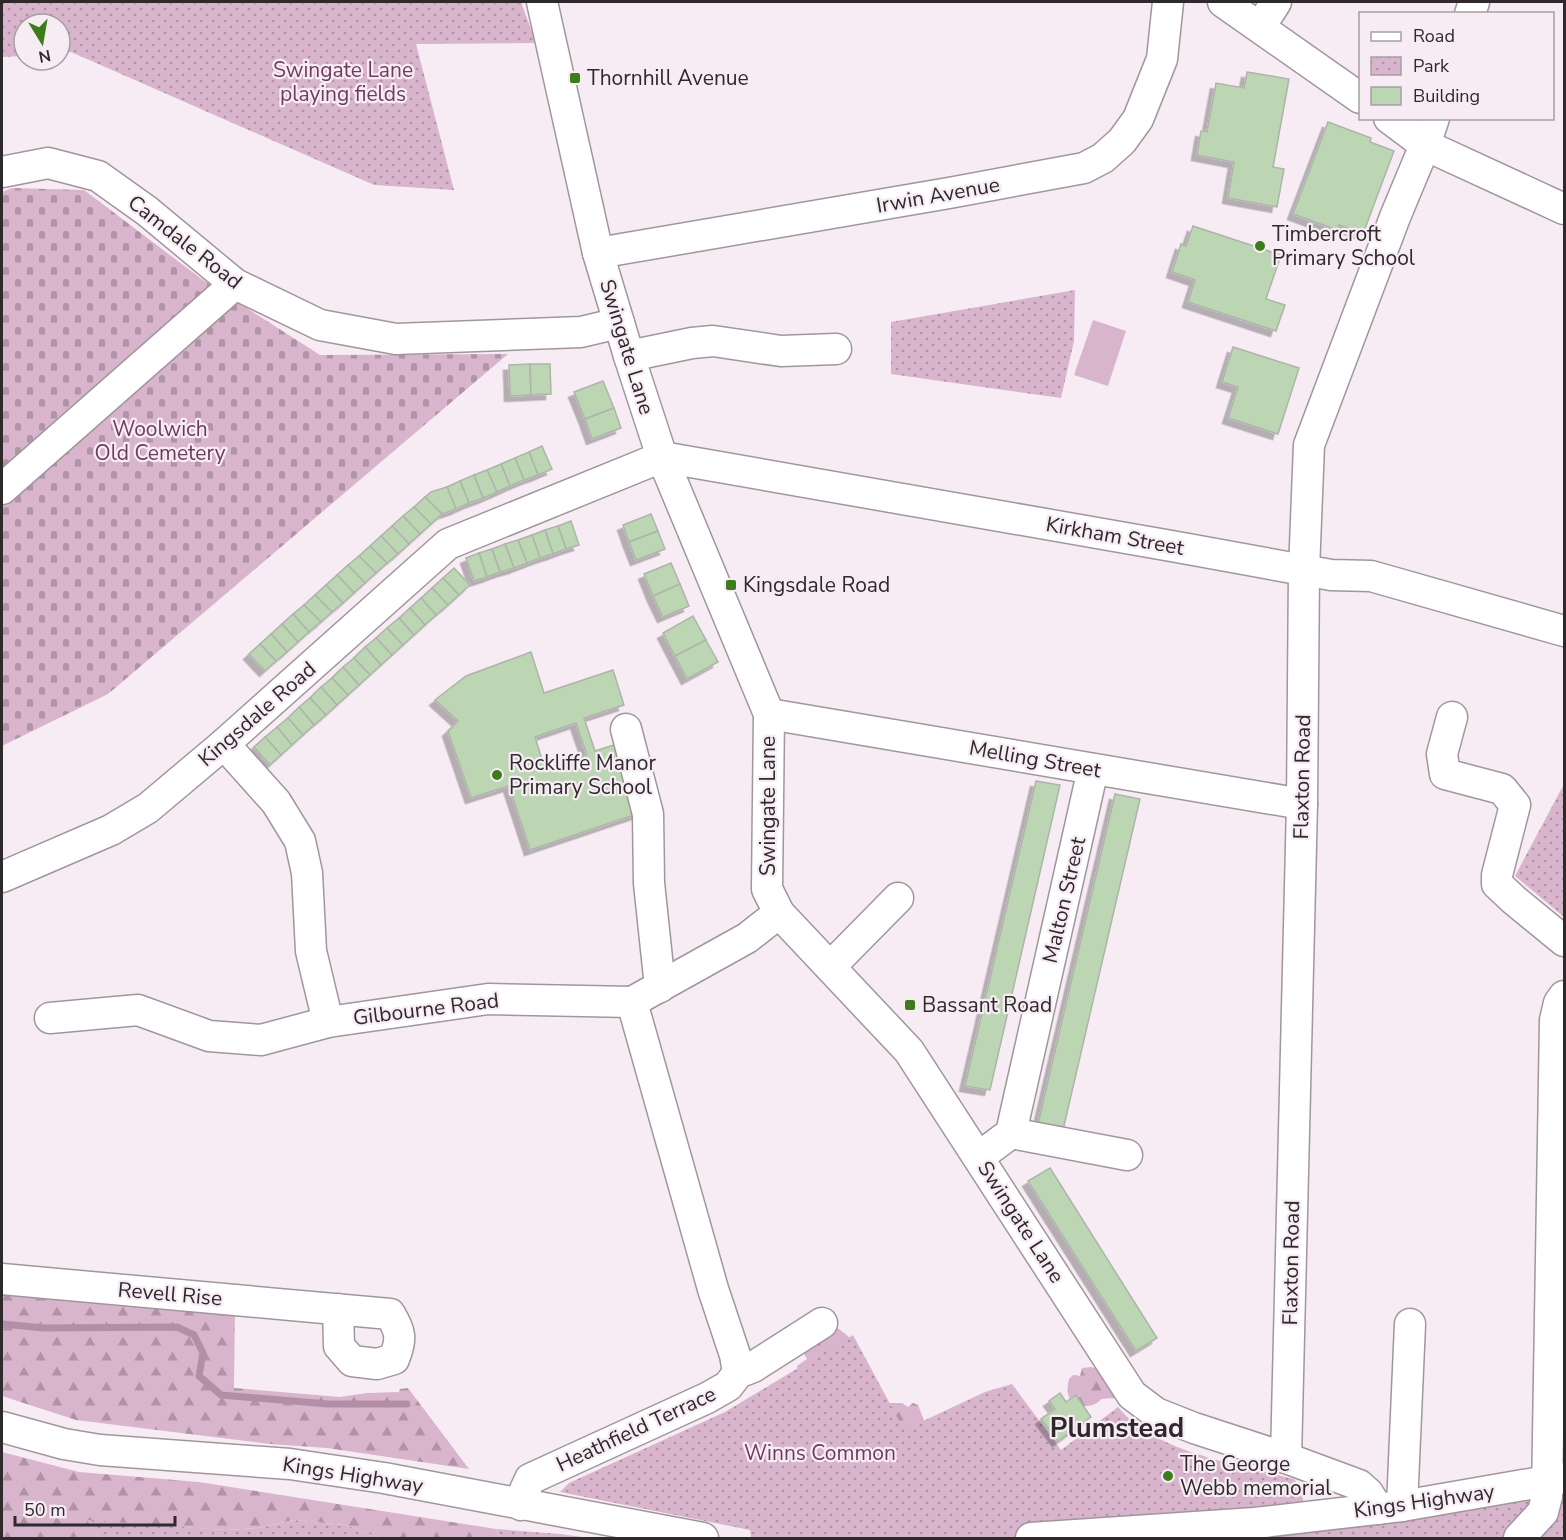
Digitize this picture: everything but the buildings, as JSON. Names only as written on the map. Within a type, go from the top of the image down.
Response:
[{"type":"street","name":"Swingate Lane","points":[[547,2],[598,253],[628,356],[662,457],[769,714],[767,889],[778,913],[909,1051],[1132,1395],[1156,1413],[1359,1485],[1390,1508]]},
{"type":"street","name":"Irwin Avenue","points":[[598,253],[1084,168],[1103,158],[1122,141],[1138,119],[1162,59],[1168,2]]},
{"type":"street","points":[[1223,2],[1359,97]]},
{"type":"street","points":[[1260,27],[1276,2]]},
{"type":"street","points":[[1395,120],[1430,132],[1564,209]]},
{"type":"street","name":"Flaxton Road","points":[[1287,1458],[1302,804],[1304,570],[1309,445],[1395,217],[1430,132]]},
{"type":"street","name":"Camdale Road","points":[[2,172],[48,163],[98,176],[147,211],[235,284],[320,325],[396,339],[581,332],[619,323]]},
{"type":"street","points":[[2,489],[235,284]]},
{"type":"street","points":[[628,356],[713,341],[781,351],[836,349]]},
{"type":"street","name":"Kirkham Street","points":[[662,457],[1331,575],[1371,576],[1564,631]]},
{"type":"street","name":"Kingsdale Road","points":[[2,877],[111,830],[148,808],[224,744],[448,544],[662,457]]},
{"type":"street","name":"Melling Street","points":[[769,714],[1302,804]]},
{"type":"street","points":[[1452,717],[1442,754],[1445,774],[1502,789],[1515,806],[1497,884],[1564,941]]},
{"type":"street","points":[[626,729],[648,814],[649,883],[660,987]]},
{"type":"street","name":"Gilbourne Road","points":[[224,744],[276,802],[300,841],[307,873],[311,951],[328,1022]]},
{"type":"street","name":"Malton Street","points":[[1011,1133],[1094,769]]},
{"type":"street","points":[[830,967],[896,896]]},
{"type":"street","points":[[738,1373],[632,1002],[747,938],[778,913]]},
{"type":"street","points":[[1519,1539],[1543,1512],[1547,1496],[1556,1480],[1555,1020],[1559,1003],[1564,996]]},
{"type":"street","name":"Gilbourne Road","points":[[50,1018],[138,1010],[209,1036],[261,1040],[328,1022],[488,999],[632,1002]]},
{"type":"street","points":[[979,1157],[1011,1133],[1127,1155]]},
{"type":"street","name":"Revell Rise","points":[[2,1279],[338,1310]]},
{"type":"street","name":"Heathfield Terrace","points":[[521,1505],[530,1479],[707,1398],[728,1386],[738,1373],[753,1367],[822,1323]]},
{"type":"street","points":[[1390,1508],[1410,1324]]},
{"type":"street","name":"Kings Highway","points":[[2,1427],[64,1444],[100,1450],[290,1464],[384,1478],[703,1539]]},
{"type":"street","name":"Kings Highway","points":[[1031,1539],[1255,1523],[1390,1508],[1556,1480]]},
{"type":"green space","name":"Swingate Lane playing fields","points":[[2,2],[521,2],[536,43],[416,44],[454,190],[374,185],[72,52],[72,12],[12,12],[12,57],[2,57]]},
{"type":"green space","name":"Woolwich Old Cemetery","points":[[12,188],[84,190],[203,280],[320,355],[508,354],[108,694],[2,746],[2,192]]},
{"type":"green space","points":[[1075,290],[1074,341],[1061,398],[891,374],[891,322]]},
{"type":"green space","points":[[1093,320],[1126,331],[1108,386],[1074,375]]},
{"type":"green space","points":[[1564,784],[1564,917],[1515,876]]},
{"type":"green space","points":[[2,1294],[235,1311],[234,1388],[340,1397],[399,1392],[400,1389],[408,1388],[469,1469],[327,1448],[270,1444],[76,1420],[2,1396]]},
{"type":"green space","points":[[835,1326],[848,1336],[851,1344],[797,1373],[797,1366],[807,1359],[801,1349]]},
{"type":"green space","name":"Winns Common","points":[[853,1335],[904,1430],[985,1392],[1012,1384],[1061,1450],[1118,1407],[1133,1422],[1175,1446],[1224,1462],[1294,1479],[1299,1485],[1312,1531],[1398,1522],[1564,1494],[1564,1538],[751,1538],[750,1530],[560,1492],[569,1483],[725,1412]]},
{"type":"green space","points":[[1082,1368],[1100,1369],[1121,1394],[1114,1398],[1101,1399],[1093,1405],[1077,1405],[1070,1399],[1069,1379],[1073,1375],[1080,1376]]},
{"type":"green space","points":[[887,1403],[902,1403],[908,1407],[913,1403],[918,1405],[925,1423],[922,1429],[901,1430]]},
{"type":"green space","points":[[2,1452],[79,1472],[199,1482],[496,1529],[501,1538],[381,1538],[345,1525],[293,1520],[259,1528],[225,1530],[88,1521],[99,1538],[2,1538]]},
{"type":"green space","points":[[87,1520],[225,1530],[259,1528],[293,1520],[345,1525],[381,1538],[99,1538]]},
{"type":"green space","points":[[496,1529],[560,1534],[590,1538],[501,1538]]},
{"type":"waterway","points":[[2,1324],[44,1328],[177,1327],[194,1335],[203,1353],[199,1376],[221,1395],[328,1404],[407,1404]]},
{"type":"place","name":"Thornhill Avenue","points":[[575,78]]},
{"type":"place","name":"Timbercroft Primary School","points":[[1260,246]]},
{"type":"place","name":"Kingsdale Road","points":[[731,585]]},
{"type":"place","name":"Rockliffe Manor Primary School","points":[[497,775]]},
{"type":"place","name":"Bassant Road","points":[[910,1005]]},
{"type":"place","name":"The George Webb memorial","points":[[1168,1476]]},
{"type":"district","name":"Plumstead","points":[[1117,1428]]}]
